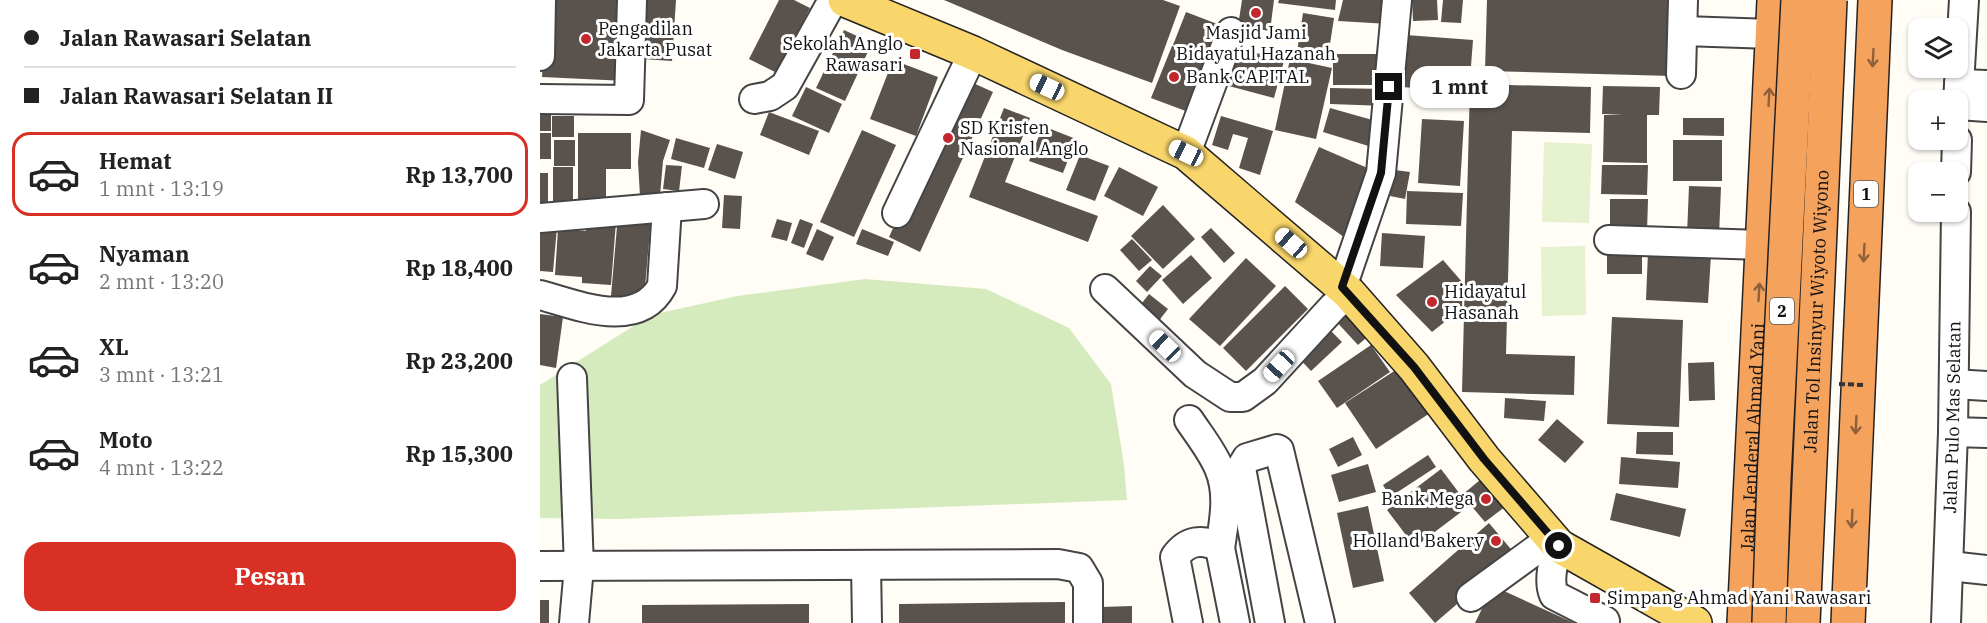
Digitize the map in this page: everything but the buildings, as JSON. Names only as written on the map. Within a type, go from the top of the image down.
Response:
[{"type":"highway","name":"Jalan Jenderal Ahmad Yani","points":[[1744,623],[1774,0]]},
{"type":"highway","name":"Jalan Tol Insinyur Wiyoto Wiyono","points":[[1769,623],[1798,0]]},
{"type":"highway","name":"Jalan Tol Insinyur Wiyoto Wiyono","points":[[1810,614],[1830,0]]},
{"type":"highway","name":"1","points":[[1848,623],[1875,0]]},
{"type":"highway","points":[[1746,560],[1815,562],[1850,566]]},
{"type":"highway","points":[[1780,623],[1810,614],[1850,566]]},
{"type":"main road","points":[[845,0],[973,53],[1186,153],[1345,290],[1414,367],[1484,459],[1555,542],[1695,623]]},
{"type":"street","points":[[540,56],[541,0]]},
{"type":"street","points":[[540,99],[629,100],[632,0]]},
{"type":"street","points":[[754,99],[770,96],[785,86],[833,0]]},
{"type":"street","points":[[1105,289],[1195,374],[1230,397],[1237,398],[1250,393],[1266,381],[1333,307],[1345,290],[1381,173],[1397,0]]},
{"type":"street","points":[[1681,74],[1683,0]]},
{"type":"street","points":[[1780,623],[1780,561],[1803,0]]},
{"type":"street","points":[[1810,614],[1815,562],[1837,0]]},
{"type":"street","points":[[1960,90],[1974,50],[1964,0]]},
{"type":"street","points":[[1683,31],[1772,34]]},
{"type":"street","points":[[1186,153],[1231,32]]},
{"type":"street","points":[[897,213],[973,53]]},
{"type":"street","points":[[1968,93],[1987,84]]},
{"type":"street","points":[[1968,100],[1987,107]]},
{"type":"street","points":[[540,218],[704,204]]},
{"type":"street","points":[[540,295],[596,310],[637,310],[650,302],[662,286],[667,207]]},
{"type":"street","name":"Jalan Pulo Mas Selatan","points":[[1946,623],[1950,566],[1956,222]]},
{"type":"street","points":[[1609,240],[1761,245]]},
{"type":"street","points":[[572,378],[579,567],[574,623]]},
{"type":"street","points":[[1954,384],[1987,386]]},
{"type":"street","points":[[1189,420],[1219,468],[1223,482],[1225,502],[1220,548],[1235,623]]},
{"type":"street","points":[[1953,432],[1987,433]]},
{"type":"street","points":[[1270,623],[1240,468],[1247,458],[1276,449],[1279,450],[1320,623]]},
{"type":"street","points":[[1188,623],[1175,557],[1190,543],[1210,542],[1220,548]]},
{"type":"street","points":[[1471,597],[1555,542]]},
{"type":"street","points":[[1555,542],[1552,590],[1554,595],[1605,621]]},
{"type":"street","points":[[540,566],[1058,564],[1079,568],[1088,583],[1088,623]]},
{"type":"street","points":[[866,565],[867,623]]},
{"type":"street","points":[[1950,566],[1987,570]]},
{"type":"green space","points":[[1544,142],[1592,144],[1589,223],[1542,222]]},
{"type":"green space","points":[[1585,246],[1586,315],[1542,316],[1541,247]]},
{"type":"green space","points":[[865,279],[986,289],[1069,328],[1111,384],[1124,465],[1127,500],[618,519],[540,518],[540,385],[651,315],[737,296]]},
{"type":"place","name":"Masjid Jami Bidayatul Hazanah","points":[[1256,13]]},
{"type":"place","name":"Pengadilan Jakarta Pusat","points":[[586,39]]},
{"type":"place","name":"Sekolah Anglo Rawasari","points":[[915,54]]},
{"type":"place","name":"Bank CAPITAL","points":[[1174,77]]},
{"type":"place","name":"SD Kristen Nasional Anglo","points":[[948,138]]},
{"type":"place","name":"Hidayatul Hasanah","points":[[1432,302]]},
{"type":"place","name":"Bank Mega","points":[[1486,499]]},
{"type":"place","name":"Holland Bakery","points":[[1496,541]]},
{"type":"place","name":"Simpang Ahmad Yani Rawasari","points":[[1595,598]]},
{"type":"route","points":[[1389,87],[1381,173],[1342,287],[1414,367],[1484,459],[1559,546]]}]
